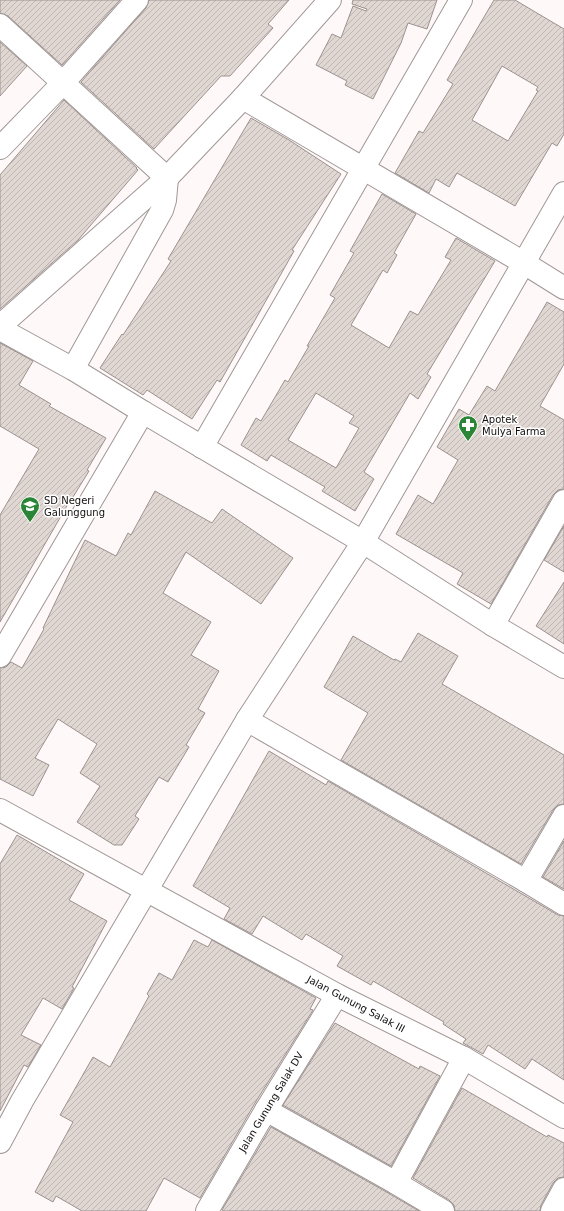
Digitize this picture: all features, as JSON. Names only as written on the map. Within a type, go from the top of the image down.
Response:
[{"type":"street","points":[[0,148],[63,83],[137,0]]},
{"type":"street","points":[[330,0],[243,98],[167,178],[0,328],[73,369],[363,542],[494,625],[564,667]]},
{"type":"street","points":[[202,447],[461,0]]},
{"type":"street","points":[[0,25],[167,178]]},
{"type":"street","points":[[243,98],[564,288]]},
{"type":"street","points":[[73,369],[162,210],[165,200],[167,178]]},
{"type":"street","points":[[0,1142],[7,1114],[148,890],[247,720],[363,542],[564,193]]},
{"type":"street","points":[[0,655],[143,412]]},
{"type":"street","points":[[494,625],[564,501]]},
{"type":"street","points":[[247,720],[564,904]]},
{"type":"street","name":"Jalan Gunung Salak III","points":[[0,810],[148,890],[336,995],[464,1058],[564,1117]]},
{"type":"street","points":[[526,881],[564,816]]},
{"type":"street","name":"Jalan Gunung Salak DV","points":[[207,1211],[336,995]]},
{"type":"street","points":[[396,1183],[464,1058]]},
{"type":"street","points":[[266,1110],[443,1211]]},
{"type":"street","points":[[552,1211],[564,1189]]},
{"type":"building","points":[[0,0],[120,0],[62,65],[8,16],[0,13]]},
{"type":"building","points":[[149,0],[289,0],[268,24],[273,28],[230,76],[221,76],[154,149],[81,82],[146,8]]},
{"type":"building","points":[[353,0],[437,0],[427,29],[408,23],[401,43],[373,99],[345,85],[347,81],[316,65],[332,34],[341,38],[353,6],[366,11],[367,9],[352,4]]},
{"type":"building","points":[[494,0],[515,0],[564,29],[564,134],[557,146],[552,143],[515,206],[457,173],[449,187],[436,179],[429,193],[395,173],[419,131],[423,133],[453,84],[447,80]],"holes":[[[502,66],[538,87],[536,90],[538,91],[508,141],[472,120]]]},
{"type":"building","points":[[0,42],[27,66],[0,96]]},
{"type":"building","points":[[64,100],[138,170],[78,240],[0,309],[0,175]]},
{"type":"building","points":[[251,118],[289,140],[341,174],[292,250],[294,251],[220,382],[217,380],[192,419],[147,390],[143,395],[100,368],[171,261],[168,259]]},
{"type":"building","points":[[382,194],[416,214],[394,253],[397,255],[387,273],[383,270],[351,325],[389,348],[410,311],[418,315],[451,260],[445,257],[456,238],[495,261],[427,374],[431,377],[418,399],[410,393],[364,472],[374,479],[355,511],[322,491],[325,487],[271,455],[267,461],[241,445],[256,418],[261,421],[285,380],[288,382],[309,346],[307,346],[335,298],[330,295],[354,253],[350,251]],"holes":[[[316,393],[354,416],[349,423],[359,428],[336,468],[288,440]]]},
{"type":"building","points":[[547,302],[564,312],[564,364],[540,406],[564,420],[564,489],[558,490],[553,495],[491,604],[457,584],[463,573],[396,534],[418,495],[433,504],[458,460],[437,447],[459,409],[469,415],[487,386],[495,391]]},
{"type":"building","name":"SD Negeri Galunggung","points":[[0,343],[33,361],[19,385],[51,404],[49,406],[106,438],[87,470],[89,471],[72,497],[0,622],[0,515],[39,449],[0,426]]},
{"type":"building","points":[[155,491],[212,523],[222,509],[293,558],[261,604],[186,552],[163,593],[211,622],[191,655],[219,671],[198,709],[205,713],[186,745],[189,747],[168,782],[159,777],[135,816],[139,819],[122,845],[114,845],[77,822],[100,786],[80,773],[97,744],[58,719],[35,758],[49,765],[33,796],[0,779],[0,668],[6,667],[11,662],[22,668],[44,629],[43,628],[85,540],[116,556],[128,533],[131,535]]},
{"type":"building","points":[[564,526],[564,572],[544,560]]},
{"type":"building","points":[[564,582],[564,644],[536,626]]},
{"type":"building","points":[[418,633],[458,656],[442,684],[564,755],[564,804],[558,805],[553,810],[521,864],[341,760],[368,713],[324,687],[353,636],[394,660],[395,659],[401,662]]},
{"type":"building","points":[[269,751],[326,785],[328,781],[558,915],[564,916],[564,1080],[532,1059],[525,1069],[488,1045],[483,1054],[463,1043],[466,1039],[443,1024],[444,1022],[373,981],[371,985],[337,966],[343,956],[306,934],[302,940],[263,916],[252,934],[224,919],[230,908],[193,886]]},
{"type":"building","points":[[17,835],[84,874],[69,900],[107,921],[62,1009],[43,998],[21,1035],[41,1045],[28,1067],[24,1065],[0,1111],[0,864]]},
{"type":"building","points":[[564,841],[564,889],[543,877]]},
{"type":"building","points":[[194,940],[208,947],[212,940],[316,998],[310,1009],[313,1010],[255,1103],[200,1198],[164,1178],[146,1211],[82,1211],[56,1196],[53,1202],[35,1192],[73,1122],[60,1115],[93,1057],[110,1067],[149,996],[147,994],[159,973],[172,980]]},
{"type":"building","points":[[335,1023],[419,1069],[420,1066],[440,1076],[391,1166],[283,1105]]},
{"type":"building","points":[[462,1088],[547,1137],[548,1135],[564,1143],[564,1177],[558,1178],[553,1183],[541,1205],[540,1211],[455,1211],[454,1205],[449,1200],[413,1178]]},
{"type":"building","points":[[271,1127],[390,1194],[419,1211],[222,1210]]},
{"type":"place","name":"Apotek Mulya Farma","points":[[468,442]]},
{"type":"place","name":"SD Negeri Galunggung","points":[[30,523]]}]
